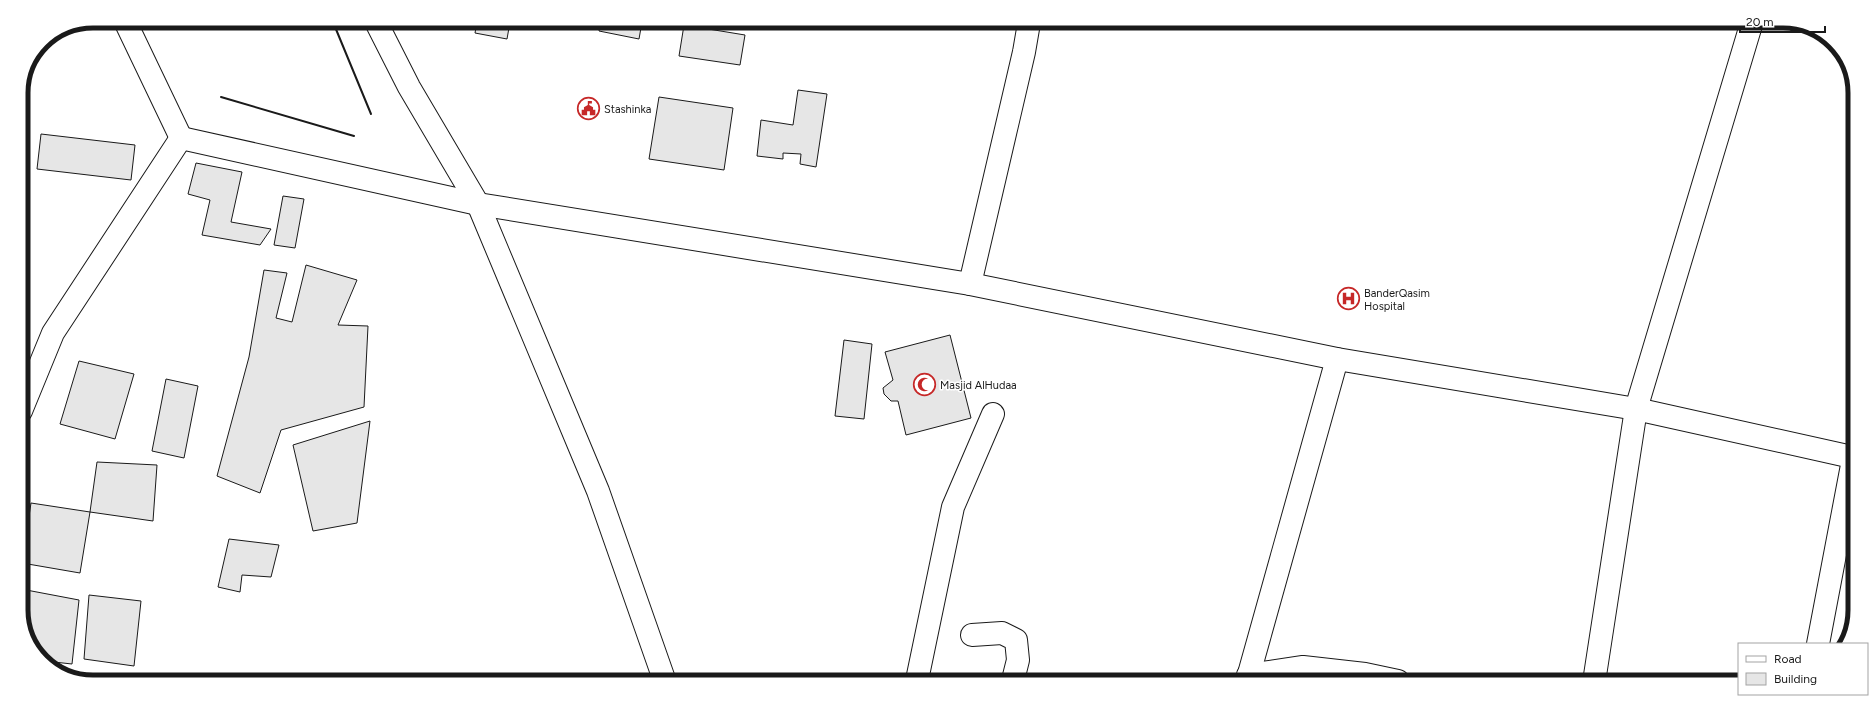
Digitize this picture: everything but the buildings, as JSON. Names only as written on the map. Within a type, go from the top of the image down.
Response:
[{"type":"street","points":[[128,28],[181,138]]},
{"type":"street","points":[[379,28],[409,87],[478,204],[598,492],[662,675]]},
{"type":"street","points":[[970,284],[1024,52],[1028,28]]},
{"type":"street","points":[[1595,675],[1636,409],[1750,28]]},
{"type":"street","points":[[181,138],[478,204],[970,284],[1337,359],[1636,409],[1848,456]]},
{"type":"street","points":[[28,394],[53,333],[181,138]]},
{"type":"street","points":[[1249,675],[1337,359]]},
{"type":"street","points":[[918,675],[953,506],[992,414]]},
{"type":"street","points":[[1818,643],[1848,486]]},
{"type":"street","points":[[972,635],[1002,633],[1016,640],[1018,660],[1014,675]]},
{"type":"street","points":[[1263,675],[1303,667],[1370,675]]},
{"type":"wall","points":[[335,28],[371,114]]},
{"type":"wall","points":[[221,97],[354,136]]},
{"type":"place","name":"Stashinka","points":[[589,109]]},
{"type":"place","name":"BanderQasim Hospital","points":[[1349,299]]},
{"type":"place","name":"Masjid AlHudaa","points":[[924,385]]}]
